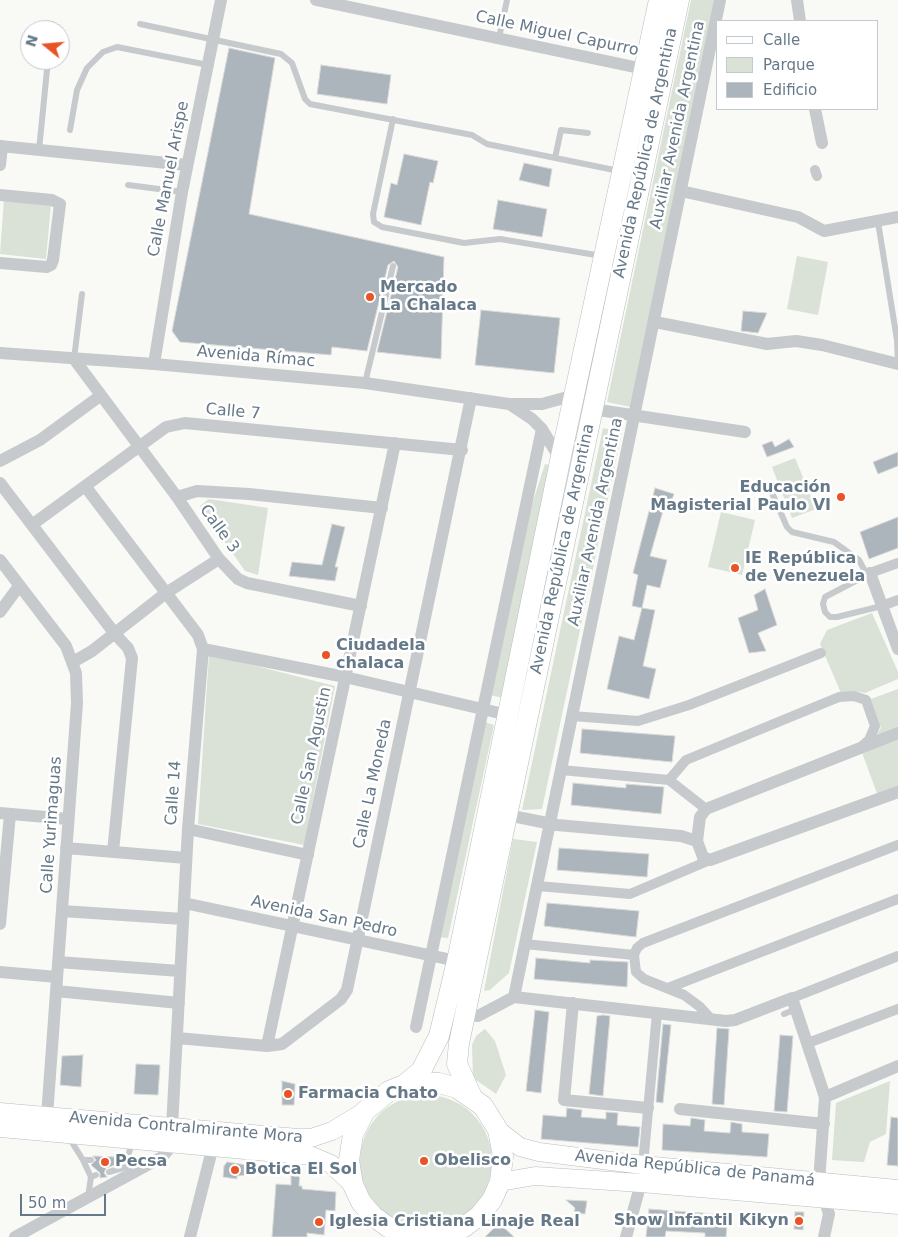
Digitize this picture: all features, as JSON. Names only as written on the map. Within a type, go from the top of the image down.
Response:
[{"type":"main road","name":"Avenida República de Argentina","points":[[404,1085],[422,1071],[439,1036],[457,962],[560,461],[660,0]]},
{"type":"main road","name":"Avenida República de Argentina","points":[[472,1097],[458,1064],[459,1043],[464,1014],[679,0]]},
{"type":"main road","points":[[422,1082],[439,1083],[457,1088],[472,1097],[492,1117],[498,1130],[503,1156],[500,1182],[492,1200],[480,1216],[464,1227],[446,1235],[426,1237],[389,1232],[367,1209],[353,1186],[348,1160],[358,1122],[365,1111],[383,1095],[404,1085],[422,1082]]},
{"type":"main road","name":"Avenida Contralmirante Mora","points":[[0,1112],[47,1116],[171,1134],[312,1138],[332,1131],[365,1111]]},
{"type":"main road","name":"Avenida Contralmirante Mora","points":[[0,1128],[133,1139],[171,1134],[213,1146],[321,1158],[340,1172],[353,1186]]},
{"type":"main road","name":"Avenida República de Panamá","points":[[498,1130],[520,1146],[539,1152],[643,1165],[898,1190]]},
{"type":"main road","name":"Avenida República de Panamá","points":[[500,1182],[535,1176],[641,1183],[898,1206]]},
{"type":"street","name":"Calle Manuel Arispe","points":[[154,364],[182,192],[221,0]]},
{"type":"street","name":"Calle Miguel Capurro","points":[[316,0],[359,4],[499,38],[644,69]]},
{"type":"street","name":"Auxiliar Avenida Argentina","points":[[716,20],[720,0]]},
{"type":"street","points":[[797,0],[800,20]]},
{"type":"street","name":"Auxiliar Avenida Argentina","points":[[514,997],[716,20]]},
{"type":"street","points":[[815,110],[822,143]]},
{"type":"street","points":[[0,165],[1,146],[187,165]]},
{"type":"street","points":[[682,191],[798,217],[824,231],[898,217]]},
{"type":"street","points":[[0,195],[52,200],[60,204],[53,260],[47,267],[0,263]]},
{"type":"street","points":[[655,322],[762,343],[796,341],[822,345],[898,364]]},
{"type":"street","name":"Avenida Rímac","points":[[0,354],[154,364],[365,383],[509,404],[542,404],[575,395]]},
{"type":"street","name":"Calle 3","points":[[74,359],[177,497],[219,559],[238,579],[247,583],[361,606]]},
{"type":"street","points":[[0,462],[40,440],[100,396]]},
{"type":"street","name":"Calle La Moneda","points":[[177,1038],[267,1046],[282,1044],[291,1040],[341,999],[350,979],[356,941],[462,450],[471,398]]},
{"type":"street","name":"Avenida Rímac","points":[[509,404],[521,410],[542,428],[553,444],[560,461]]},
{"type":"street","points":[[592,409],[634,417],[744,432]]},
{"type":"street","name":"Calle 7","points":[[33,524],[166,427],[184,423],[462,450]]},
{"type":"street","points":[[416,1027],[542,428]]},
{"type":"street","name":"Calle San Agustin","points":[[267,1046],[294,927],[395,444]]},
{"type":"street","points":[[0,483],[115,634],[128,648],[132,658],[113,852]]},
{"type":"street","points":[[85,486],[198,635],[203,649],[345,677],[508,715]]},
{"type":"street","points":[[177,497],[197,491],[257,495],[382,508]]},
{"type":"street","points":[[73,662],[115,634],[166,593],[219,559]]},
{"type":"street","name":"Calle Yurimaguas","points":[[0,560],[66,646],[73,662],[77,704],[47,1116]]},
{"type":"street","points":[[898,563],[868,574],[898,649]]},
{"type":"street","points":[[0,612],[19,586]]},
{"type":"street","points":[[882,606],[898,600]]},
{"type":"street","name":"Calle 14","points":[[171,1134],[186,858],[203,649]]},
{"type":"street","points":[[572,716],[638,721],[690,705],[822,652]]},
{"type":"street","points":[[669,780],[686,760],[839,698],[854,696],[866,700],[875,726],[869,740],[858,749]]},
{"type":"street","points":[[710,860],[703,857],[697,841],[698,822],[706,809],[898,733]]},
{"type":"street","points":[[561,770],[669,780],[706,809]]},
{"type":"street","points":[[538,886],[630,894],[710,860],[895,794]]},
{"type":"street","points":[[0,924],[5,813],[68,819]]},
{"type":"street","points":[[507,815],[550,824],[681,836],[697,841]]},
{"type":"street","points":[[188,829],[308,855]]},
{"type":"street","points":[[711,1019],[691,1000],[668,988],[644,979],[636,972],[634,954],[637,948],[643,943],[898,845]]},
{"type":"street","points":[[66,848],[186,858]]},
{"type":"street","points":[[668,988],[898,899]]},
{"type":"street","name":"Avenida San Pedro","points":[[184,903],[457,962]]},
{"type":"street","points":[[62,911],[183,919]]},
{"type":"street","points":[[525,944],[634,954]]},
{"type":"street","points":[[464,1014],[478,1016],[514,997],[735,1020],[790,1007],[898,956]]},
{"type":"street","points":[[58,962],[180,971]]},
{"type":"street","points":[[0,972],[57,977]]},
{"type":"street","points":[[56,991],[179,1003]]},
{"type":"street","points":[[573,1003],[564,1100],[648,1108]]},
{"type":"street","points":[[790,1007],[808,1043],[825,1097],[819,1182],[829,1217],[824,1237]]},
{"type":"street","points":[[808,1043],[898,1009]]},
{"type":"street","points":[[643,1165],[657,1013]]},
{"type":"street","points":[[825,1097],[898,1066]]},
{"type":"street","points":[[879,1074],[898,1075]]},
{"type":"street","points":[[680,1109],[824,1124]]},
{"type":"street","points":[[15,1237],[88,1198],[128,1167],[162,1157],[168,1150],[171,1134]]},
{"type":"street","points":[[190,1237],[213,1146]]},
{"type":"street","points":[[626,1237],[641,1183]]},
{"type":"lane","points":[[499,38],[507,0]]},
{"type":"lane","points":[[140,24],[281,54],[292,63],[305,99],[310,104],[472,135],[487,144],[622,172]]},
{"type":"lane","points":[[70,130],[77,90],[87,68],[103,52],[117,46],[208,65]]},
{"type":"lane","points":[[38,150],[47,70]]},
{"type":"lane","points":[[393,119],[373,214],[374,222],[382,227],[464,243],[500,239],[604,257]]},
{"type":"lane","points":[[554,158],[561,130],[588,133]]},
{"type":"lane","points":[[128,185],[182,192]]},
{"type":"lane","points":[[878,222],[897,340],[898,364]]},
{"type":"lane","points":[[365,383],[393,266]]},
{"type":"lane","points":[[74,359],[82,294]]},
{"type":"lane","points":[[770,486],[786,527],[792,532],[834,542],[859,560],[868,574],[825,597],[822,604],[824,612],[830,617],[837,617],[882,606]]},
{"type":"lane","points":[[66,1133],[93,1176],[88,1198]]},
{"type":"lane","points":[[128,1167],[133,1139]]},
{"type":"lane","points":[[83,1160],[92,1160]]},
{"type":"lane","points":[[120,1160],[128,1167]]},
{"type":"lane","points":[[109,1172],[128,1167]]},
{"type":"green space","points":[[691,0],[715,0],[631,407],[607,402]]},
{"type":"green space","points":[[4,199],[51,204],[46,259],[0,254]]},
{"type":"green space","points":[[797,256],[828,262],[818,315],[787,309]]},
{"type":"green space","points":[[603,428],[622,432],[542,809],[522,810]]},
{"type":"green space","points":[[795,458],[816,509],[792,518],[772,467]]},
{"type":"green space","points":[[545,464],[549,465],[503,698],[490,695],[528,517]]},
{"type":"green space","points":[[209,499],[268,508],[258,575],[245,571],[200,506]]},
{"type":"green space","points":[[721,512],[755,520],[742,575],[708,567]]},
{"type":"green space","points":[[872,613],[898,672],[898,679],[865,693],[854,691],[841,693],[820,644],[827,630]]},
{"type":"green space","points":[[209,654],[335,686],[304,845],[198,824]]},
{"type":"green space","points":[[898,689],[898,731],[873,740],[881,728],[871,699]]},
{"type":"green space","points":[[485,722],[494,725],[448,938],[439,937]]},
{"type":"green space","points":[[898,736],[898,788],[878,796],[861,750]]},
{"type":"green space","points":[[513,839],[537,842],[509,973],[490,990],[484,991]]},
{"type":"green space","points":[[485,1029],[495,1041],[506,1075],[496,1094],[473,1078],[472,1045],[476,1036]]},
{"type":"green space","points":[[890,1081],[886,1134],[870,1142],[864,1162],[832,1160],[836,1103]]},
{"type":"green space","points":[[426,1095],[439,1096],[451,1100],[473,1114],[487,1136],[491,1148],[491,1174],[487,1186],[473,1208],[451,1222],[439,1226],[426,1227],[413,1226],[401,1222],[379,1208],[365,1186],[361,1174],[360,1161],[361,1148],[365,1136],[379,1114],[401,1100],[413,1096]]},
{"type":"building","points":[[229,48],[275,58],[249,214],[444,257],[441,359],[377,352],[398,267],[394,261],[388,265],[367,351],[332,347],[331,355],[180,342],[172,331]]},
{"type":"building","points":[[321,65],[391,75],[387,104],[317,94]]},
{"type":"building","points":[[404,154],[438,161],[433,183],[430,182],[421,225],[384,217],[391,183],[397,185]]},
{"type":"building","points":[[524,163],[552,169],[549,187],[519,180]]},
{"type":"building","points":[[498,200],[547,209],[542,237],[493,229]]},
{"type":"building","points":[[481,310],[560,318],[554,373],[475,365]]},
{"type":"building","points":[[743,311],[767,313],[758,333],[741,331]]},
{"type":"building","points":[[789,439],[794,447],[767,457],[762,445],[772,441],[775,447]]},
{"type":"building","points":[[898,452],[898,466],[878,474],[873,462]]},
{"type":"building","points":[[655,488],[674,494],[670,505],[665,504],[650,556],[667,560],[660,588],[647,585],[642,608],[632,606],[638,575],[633,573]]},
{"type":"building","points":[[898,517],[898,548],[869,559],[860,532]]},
{"type":"building","points":[[332,524],[345,527],[335,567],[338,567],[335,581],[289,576],[292,562],[322,565]]},
{"type":"building","points":[[765,589],[777,625],[758,633],[766,651],[749,653],[738,618],[758,610],[754,595]]},
{"type":"building","points":[[642,608],[655,610],[643,666],[656,669],[649,699],[607,689],[619,636],[634,640]]},
{"type":"building","points":[[582,729],[675,736],[672,762],[580,753]]},
{"type":"building","points":[[573,783],[626,788],[626,784],[664,787],[661,814],[571,805]]},
{"type":"building","points":[[559,848],[649,854],[647,877],[557,870]]},
{"type":"building","points":[[547,903],[639,911],[636,937],[544,926]]},
{"type":"building","points":[[536,958],[590,963],[590,960],[628,962],[627,987],[534,979]]},
{"type":"building","points":[[535,1010],[549,1012],[541,1093],[526,1091]]},
{"type":"building","points":[[597,1016],[610,1016],[603,1096],[589,1094]]},
{"type":"building","points":[[663,1024],[671,1025],[663,1103],[656,1102]]},
{"type":"building","points":[[717,1028],[729,1029],[724,1105],[712,1104]]},
{"type":"building","points":[[780,1035],[793,1036],[787,1112],[774,1111]]},
{"type":"building","points":[[83,1055],[81,1087],[60,1085],[62,1056]]},
{"type":"building","points":[[136,1064],[160,1065],[158,1095],[134,1094]]},
{"type":"building","name":"Farmacia Chato","points":[[282,1081],[295,1084],[294,1105],[282,1105]]},
{"type":"building","points":[[567,1108],[582,1110],[581,1117],[606,1119],[606,1112],[618,1113],[617,1125],[640,1127],[638,1147],[541,1139],[543,1115],[566,1117]]},
{"type":"building","points":[[891,1117],[898,1118],[898,1166],[887,1165]]},
{"type":"building","points":[[691,1118],[705,1120],[704,1131],[730,1133],[731,1122],[742,1124],[742,1132],[769,1134],[767,1157],[662,1150],[663,1124],[690,1126]]},
{"type":"building","name":"Pecsa","points":[[93,1156],[116,1157],[118,1164],[106,1168],[104,1173],[107,1177],[100,1178],[100,1173],[91,1165],[96,1160]]},
{"type":"building","name":"Botica El Sol","points":[[227,1162],[247,1165],[246,1175],[237,1176],[237,1179],[223,1177],[224,1166]]},
{"type":"building","points":[[291,1168],[300,1169],[299,1186],[302,1186],[302,1189],[336,1192],[335,1211],[326,1210],[324,1235],[307,1233],[307,1237],[272,1237],[276,1184],[291,1185]]},
{"type":"building","points":[[566,1200],[587,1201],[585,1214],[574,1213],[575,1208]]},
{"type":"building","points":[[649,1209],[728,1215],[726,1237],[705,1237],[705,1233],[666,1231],[665,1237],[646,1237]]},
{"type":"building","name":"Show Infantil Kikyn","points":[[795,1212],[804,1212],[803,1230],[794,1229]]},
{"type":"building","points":[[499,1223],[514,1237],[485,1237]]},
{"type":"place","name":"Mercado La Chalaca","points":[[370,297]]},
{"type":"place","name":"Educación Magisterial Paulo VI","points":[[841,497]]},
{"type":"place","name":"IE República de Venezuela","points":[[735,568]]},
{"type":"place","name":"Ciudadela chalaca","points":[[326,655]]},
{"type":"place","name":"Farmacia Chato","points":[[288,1094]]},
{"type":"place","name":"Obelisco","points":[[424,1161]]},
{"type":"place","name":"Pecsa","points":[[105,1162]]},
{"type":"place","name":"Botica El Sol","points":[[235,1170]]},
{"type":"place","name":"Show Infantil Kikyn","points":[[799,1221]]},
{"type":"place","name":"Iglesia Cristiana Linaje Real","points":[[319,1222]]}]
